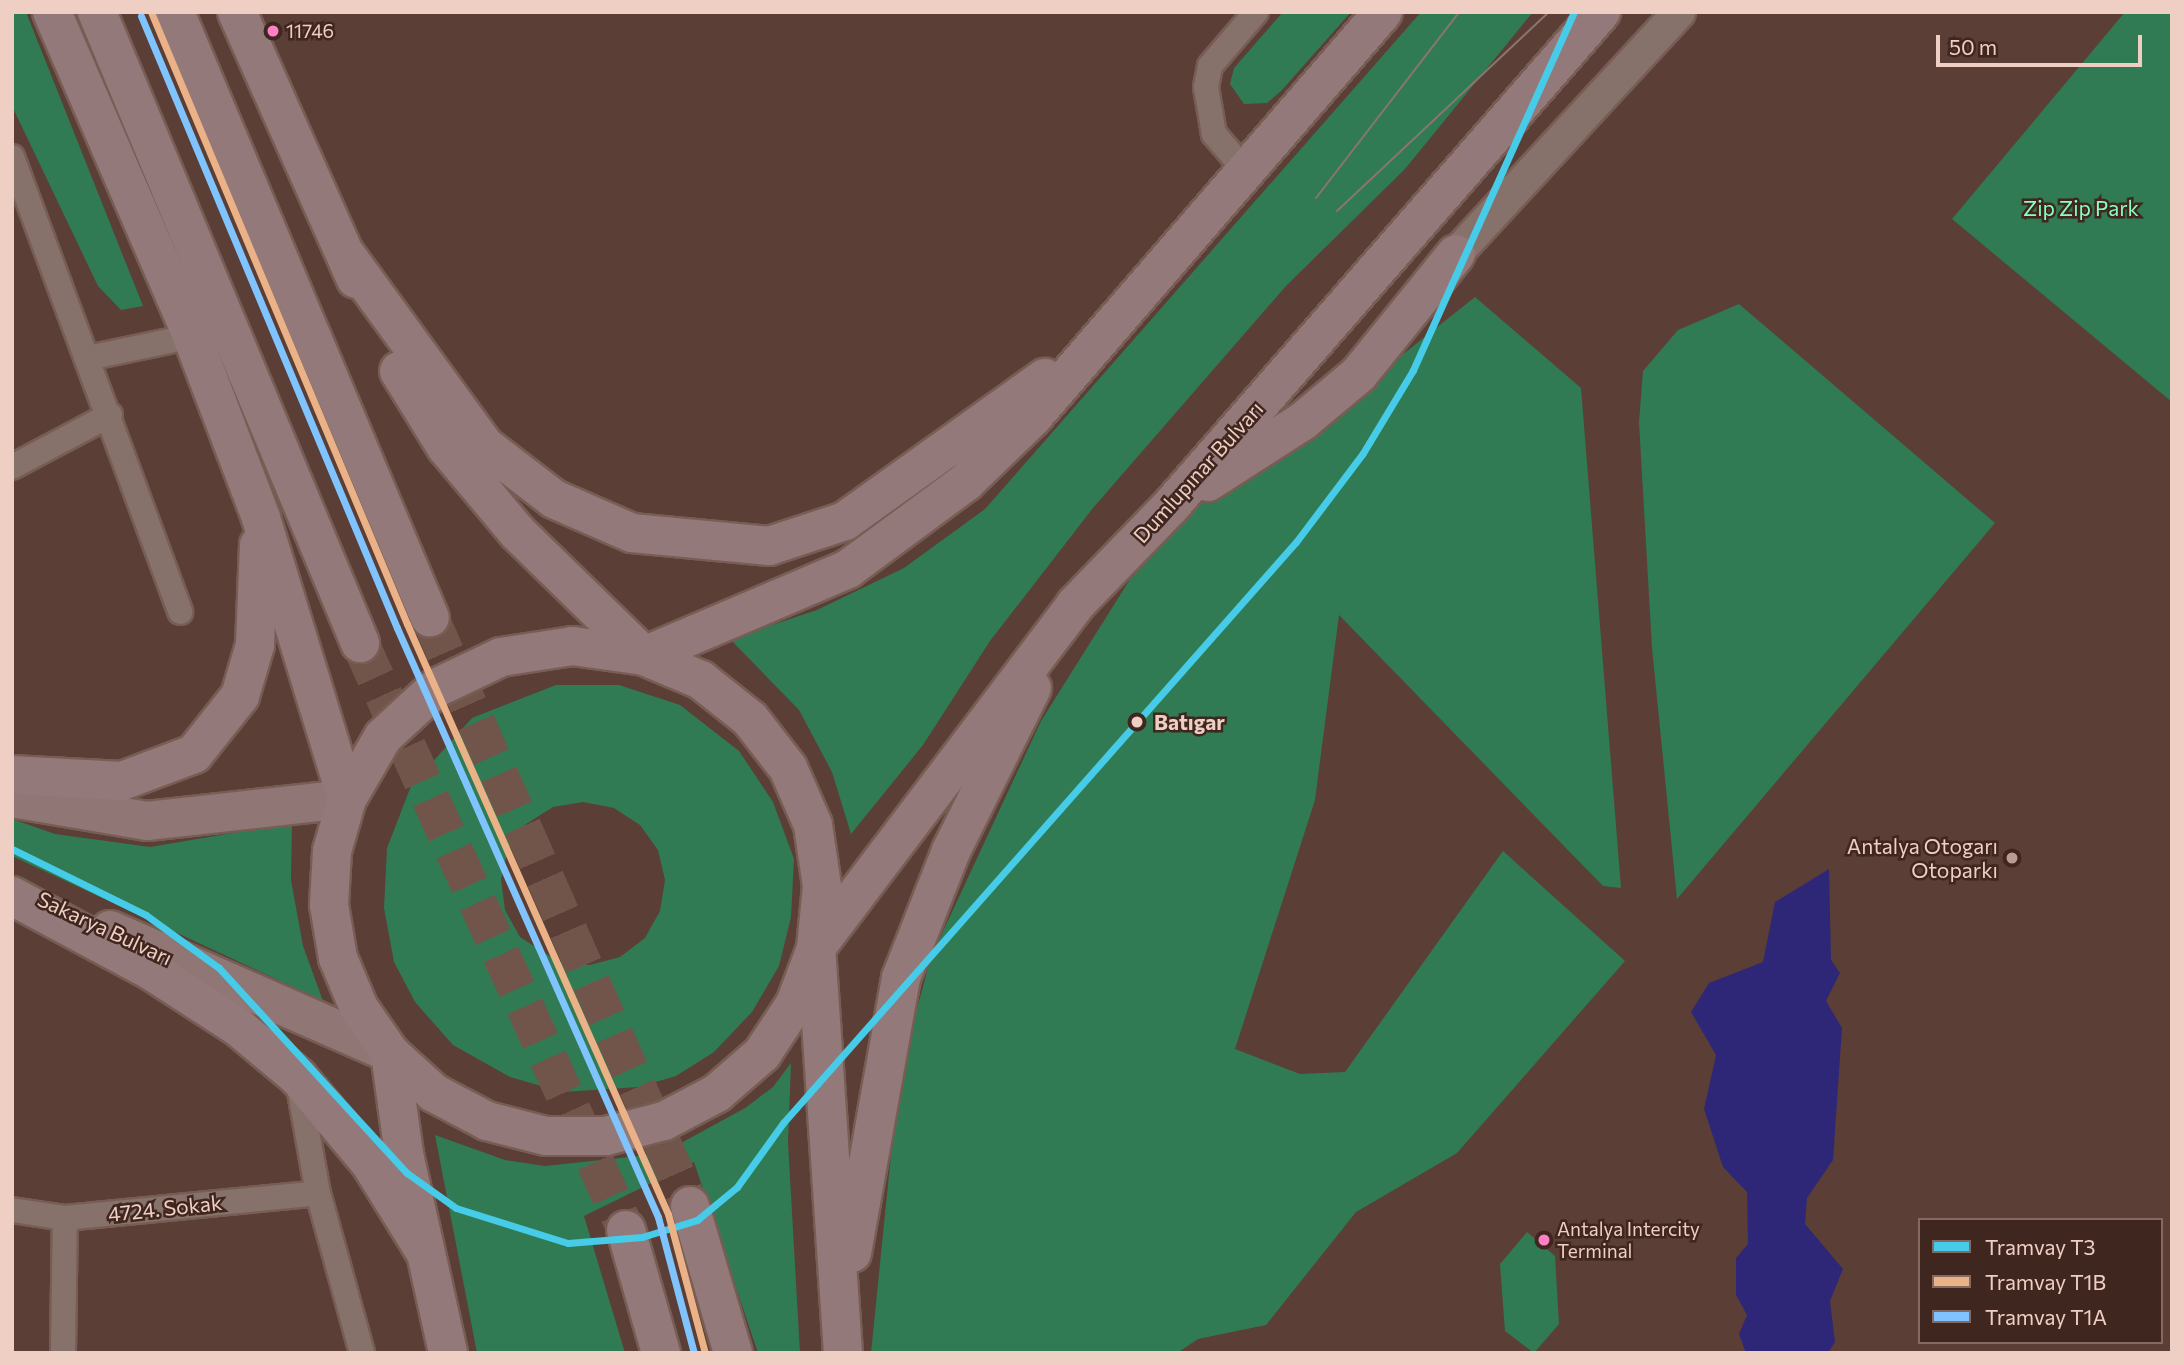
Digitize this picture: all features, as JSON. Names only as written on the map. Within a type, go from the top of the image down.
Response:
[{"type":"highway","points":[[52,12],[192,335],[261,519],[347,799]]},
{"type":"highway","points":[[97,12],[360,643]]},
{"type":"highway","points":[[175,12],[430,618]]},
{"type":"highway","points":[[237,12],[390,357],[446,447],[536,551],[644,656]]},
{"type":"highway","points":[[644,656],[848,569],[966,482],[1033,417],[1091,345],[1383,12]]},
{"type":"highway","name":"Dumlupınar Bulvarı","points":[[816,948],[1075,605],[1171,506],[1601,12]]},
{"type":"highway","points":[[1171,506],[1303,421],[1359,374],[1456,254]]},
{"type":"highway","points":[[345,255],[485,446],[554,499],[632,533],[710,544],[769,546],[845,521],[1091,345]]},
{"type":"highway","points":[[12,775],[122,781],[158,771],[202,746],[240,696],[255,645],[261,519]]},
{"type":"highway","points":[[841,1310],[901,978],[951,850],[1075,605]]},
{"type":"highway","points":[[816,948],[795,1004],[762,1054],[726,1086],[664,1122],[606,1136],[546,1136],[487,1121],[435,1093],[390,1053],[359,1008],[338,958],[329,905],[332,851],[347,799],[392,729],[436,688],[501,657],[573,646],[644,656],[711,688],[750,719],[788,768],[813,825],[818,862],[816,948],[843,1353]]},
{"type":"highway","points":[[12,896],[183,991],[298,1077],[370,1163],[424,1250]]},
{"type":"highway","points":[[390,1053],[424,1250],[448,1353]]},
{"type":"highway","points":[[690,1206],[733,1353]]},
{"type":"highway","points":[[626,1230],[661,1353]]},
{"type":"main road","points":[[12,798],[147,821],[347,799]]},
{"type":"main road","name":"Sakarya Bulvarı","points":[[12,886],[390,1053]]},
{"type":"street","points":[[1245,170],[1214,134],[1206,87],[1210,66],[1256,12]]},
{"type":"street","points":[[1456,254],[1679,12]]},
{"type":"street","points":[[12,157],[110,415],[180,612]]},
{"type":"street","points":[[88,358],[192,335]]},
{"type":"street","points":[[12,467],[110,415]]},
{"type":"street","points":[[298,1077],[318,1193],[362,1353]]},
{"type":"street","name":"4724. Sokak","points":[[12,1210],[65,1218],[318,1193]]},
{"type":"street","points":[[63,1353],[65,1218]]},
{"type":"green space","points":[[12,12],[26,12],[143,306],[121,310],[98,286],[12,106]]},
{"type":"green space","points":[[1283,12],[1351,12],[1282,90],[1267,103],[1244,104],[1230,84],[1234,68]]},
{"type":"green space","points":[[1421,12],[1533,12],[1405,169],[1286,286],[1093,508],[990,641],[923,745],[851,834],[832,772],[799,710],[730,639],[817,610],[904,568],[985,509]]},
{"type":"green space","name":"Zip Zip Park","points":[[2125,12],[2172,12],[2172,402],[1952,219]]},
{"type":"green space","points":[[1475,297],[1581,388],[1621,888],[1603,886],[1339,615],[1315,800],[1235,1049],[1300,1074],[1345,1072],[1503,851],[1625,961],[1457,1153],[1356,1212],[1266,1325],[1198,1339],[1177,1353],[871,1353],[899,1075],[931,957],[1041,721],[1171,514],[1246,479]]},
{"type":"green space","points":[[1739,304],[1995,523],[1677,899],[1652,648],[1639,422],[1643,371],[1678,330]]},
{"type":"green space","points":[[556,685],[619,685],[680,705],[739,751],[773,802],[794,859],[791,917],[779,966],[752,1012],[714,1052],[676,1076],[639,1087],[562,1092],[510,1077],[453,1045],[415,1002],[394,962],[384,908],[387,848],[411,786],[472,718]],"holes":[[[583,802],[614,808],[640,825],[658,850],[665,880],[660,911],[645,938],[620,957],[590,965],[559,962],[520,937],[505,910],[501,879],[508,849],[526,824],[553,807]]]},
{"type":"green space","points":[[12,819],[55,834],[150,847],[292,823],[291,880],[303,946],[323,1001],[12,856]]},
{"type":"green space","points":[[791,1063],[788,1142],[800,1353],[758,1353],[694,1162],[584,1216],[625,1353],[477,1353],[435,1135],[505,1160],[545,1166],[639,1156],[672,1148],[745,1108],[773,1087]]},
{"type":"green space","points":[[1527,1232],[1555,1256],[1559,1324],[1534,1353],[1505,1331],[1500,1264]]},
{"type":"shaded area","points":[[1829,869],[1831,960],[1840,973],[1826,1001],[1842,1028],[1833,1160],[1807,1198],[1805,1224],[1843,1269],[1830,1301],[1835,1342],[1828,1353],[1746,1353],[1739,1334],[1747,1315],[1736,1295],[1736,1258],[1748,1244],[1747,1192],[1723,1167],[1704,1109],[1716,1055],[1691,1012],[1709,983],[1763,962],[1775,902]]},
{"type":"tunnel","points":[[430,618],[690,1206]]},
{"type":"tunnel","points":[[360,643],[626,1230]]},
{"type":"tram line","name":"T1B","points":[[151,12],[407,624],[668,1214],[705,1353]]},
{"type":"tram line","points":[[1316,198],[1459,12]]},
{"type":"tram line","points":[[1337,211],[1549,12]]},
{"type":"tram line","name":"T3","points":[[12,849],[146,915],[219,968],[407,1173],[456,1208],[568,1243],[642,1237],[697,1220],[737,1187],[783,1123],[1296,542],[1363,453],[1413,370],[1574,12]]},
{"type":"tram line","name":"T1A","points":[[141,16],[397,628],[658,1217],[694,1353]]},
{"type":"place","name":"11746","points":[[273,31]]},
{"type":"place","name":"Batıgar","points":[[1137,722]]},
{"type":"place","name":"Antalya Otogarı Otoparkı","points":[[2012,858]]},
{"type":"place","name":"Antalya Intercity Terminal","points":[[1544,1240]]}]
